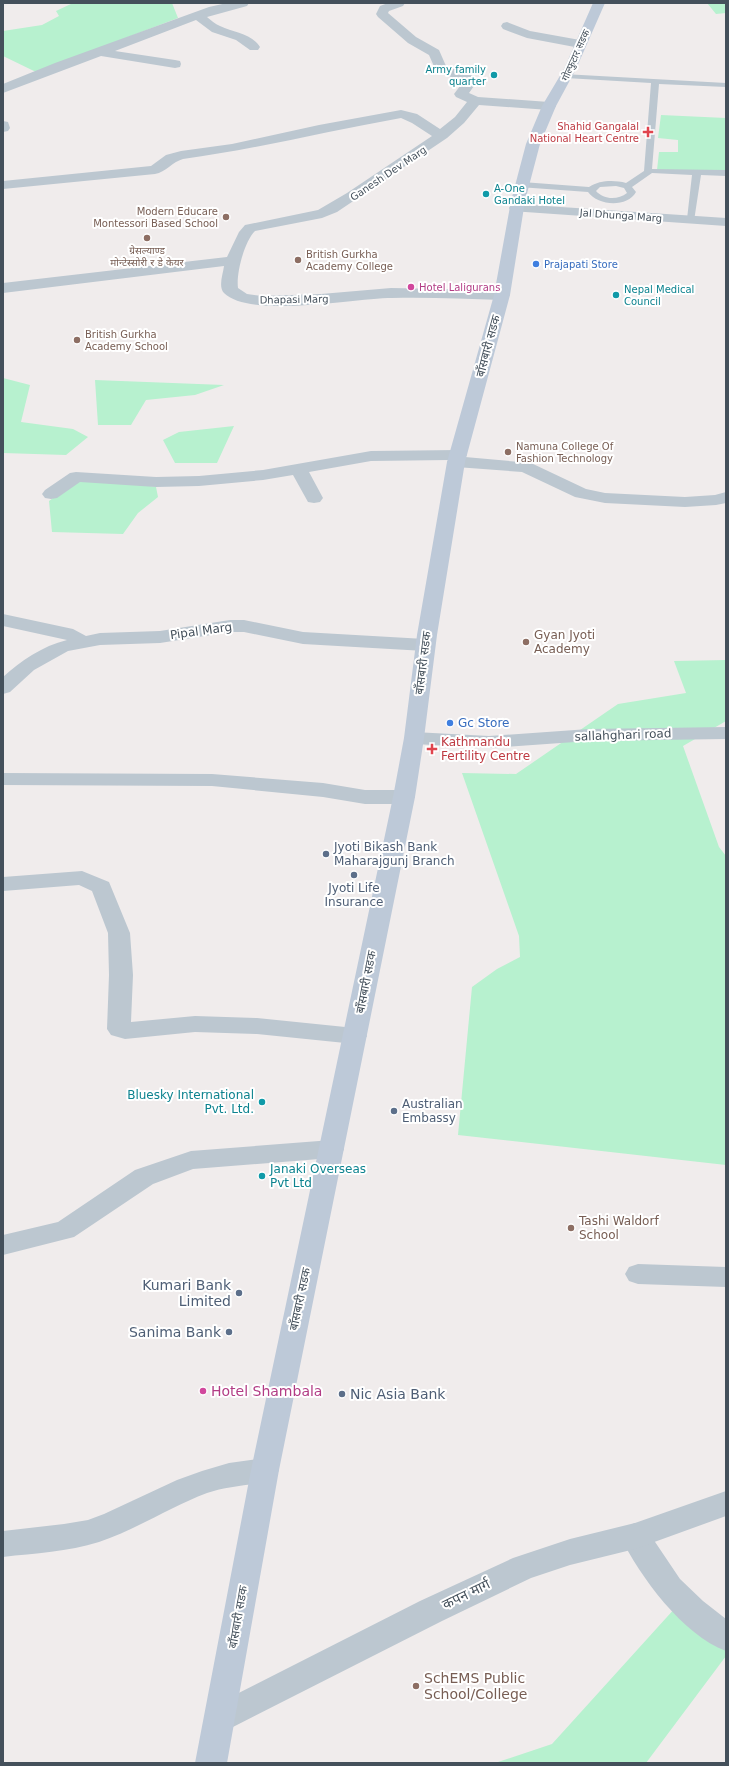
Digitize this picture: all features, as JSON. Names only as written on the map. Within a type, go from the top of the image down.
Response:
[{"type":"main road","name":"गोल्फुटार सडक","points":[[519,198],[533,144],[549,106],[566,76],[599,3]]},
{"type":"main road","name":"बाँसबारी सडक","points":[[211,1763],[265,1470],[404,797],[414,738],[425,646],[457,459],[502,295],[519,198]]},
{"type":"street","points":[[3,89],[60,66],[213,10],[243,3]]},
{"type":"street","points":[[399,3],[384,9],[382,14],[412,40],[434,53],[441,68],[468,80],[467,86],[461,94],[475,101],[549,106]]},
{"type":"street","points":[[198,16],[216,29],[239,36],[254,46]]},
{"type":"street","points":[[506,26],[527,34],[580,44]]},
{"type":"street","points":[[100,52],[136,59],[175,64]]},
{"type":"street","name":"Ganesh Dev Marg","points":[[233,261],[246,232],[250,228],[322,214],[353,196],[442,135],[467,113],[475,101]]},
{"type":"street","points":[[3,185],[155,170],[171,158],[182,155],[232,148],[319,129],[401,114],[407,114],[414,117],[435,132],[442,135]]},
{"type":"street","name":"Jal Dhunga Marg","points":[[519,198],[726,222]]},
{"type":"street","points":[[3,288],[94,276],[233,261]]},
{"type":"street","name":"Dhapasi Marg","points":[[233,261],[229,279],[230,290],[243,298],[250,299],[321,299],[391,293],[502,295]]},
{"type":"street","points":[[51,494],[76,477],[156,482],[199,480],[263,475],[371,456],[457,459],[525,467],[581,493],[605,498],[685,502],[716,500],[726,497]]},
{"type":"street","points":[[299,469],[314,498]]},
{"type":"street","points":[[3,620],[66,633],[74,636],[82,642]]},
{"type":"street","name":"Pipal Marg","points":[[3,688],[27,666],[61,646],[100,639],[160,637],[206,631],[230,626],[244,626],[304,638],[425,646]]},
{"type":"street","name":"sallahghari road","points":[[414,738],[489,742],[589,735],[726,733]]},
{"type":"street","points":[[3,779],[212,780],[323,790],[365,798],[404,797]]},
{"type":"street","points":[[3,884],[82,878],[101,887],[119,933],[121,975],[119,1029],[125,1031],[195,1024],[241,1026],[355,1036]]},
{"type":"street","points":[[3,1245],[65,1230],[144,1177],[191,1160],[332,1149]]},
{"type":"street","points":[[638,1274],[726,1276]]},
{"type":"street","points":[[3,1544],[68,1536],[98,1529],[132,1516],[170,1496],[217,1478],[265,1470]]},
{"type":"street","name":"कपन मार्ग","points":[[220,1718],[431,1611],[523,1567],[570,1552],[635,1536],[726,1503]]},
{"type":"street","points":[[635,1536],[669,1588],[692,1611],[726,1637]]},
{"type":"lane","points":[[566,76],[726,85]]},
{"type":"lane","points":[[648,172],[654,82]]},
{"type":"lane","points":[[627,186],[648,172],[658,170],[726,173]]},
{"type":"lane","points":[[691,219],[697,172]]},
{"type":"lane","points":[[519,198],[591,190],[594,187],[603,184],[616,183],[627,186],[632,192],[619,200],[601,198],[594,194],[591,190]]},
{"type":"green space","points":[[73,3],[172,3],[178,18],[36,72],[3,56],[3,31],[42,25],[59,16],[56,11]]},
{"type":"green space","points":[[707,3],[726,3],[726,13],[716,14]]},
{"type":"green space","points":[[661,115],[726,118],[726,171],[657,170],[659,152],[678,152],[678,140],[658,138]]},
{"type":"green space","points":[[3,378],[30,385],[21,422],[73,429],[88,437],[66,455],[3,453]]},
{"type":"green space","points":[[95,380],[224,385],[195,395],[146,400],[131,425],[98,425]]},
{"type":"green space","points":[[234,426],[217,463],[175,463],[163,440],[179,432]]},
{"type":"green space","points":[[85,475],[156,487],[158,497],[138,513],[123,534],[52,532],[49,501]]},
{"type":"green space","points":[[726,660],[726,721],[683,746],[719,847],[726,856],[726,1165],[458,1135],[472,987],[497,969],[520,957],[519,936],[462,773],[516,774],[618,704],[686,693],[674,661]]},
{"type":"green space","points":[[676,1607],[726,1643],[726,1656],[646,1763],[495,1763],[552,1744]]},
{"type":"place","name":"Army family quarter","points":[[494,75]]},
{"type":"place","name":"Shahid Gangalal National Heart Centre","points":[[648,132]]},
{"type":"place","name":"A-One Gandaki Hotel","points":[[486,194]]},
{"type":"place","name":"Modern Educare Montessori Based School","points":[[226,217]]},
{"type":"place","name":"ग्रेसल्याण्ड मोन्टेस्सोरी र डे केयर","points":[[147,238]]},
{"type":"place","name":"British Gurkha Academy College","points":[[298,260]]},
{"type":"place","name":"Prajapati Store","points":[[536,264]]},
{"type":"place","name":"Hotel Laligurans","points":[[411,287]]},
{"type":"place","name":"Nepal Medical Council","points":[[616,295]]},
{"type":"place","name":"British Gurkha Academy School","points":[[77,340]]},
{"type":"place","name":"Namuna College Of Fashion Technology","points":[[508,452]]},
{"type":"place","name":"Gyan Jyoti Academy","points":[[526,642]]},
{"type":"place","name":"Gc Store","points":[[450,723]]},
{"type":"place","name":"Kathmandu Fertility Centre","points":[[432,749]]},
{"type":"place","name":"Jyoti Bikash Bank Maharajgunj Branch","points":[[326,854]]},
{"type":"place","name":"Jyoti Life Insurance","points":[[354,875]]},
{"type":"place","name":"Bluesky International Pvt. Ltd.","points":[[262,1102]]},
{"type":"place","name":"Australian Embassy","points":[[394,1111]]},
{"type":"place","name":"Janaki Overseas Pvt Ltd","points":[[262,1176]]},
{"type":"place","name":"Tashi Waldorf School","points":[[571,1228]]},
{"type":"place","name":"Kumari Bank Limited","points":[[239,1293]]},
{"type":"place","name":"Sanima Bank","points":[[229,1332]]},
{"type":"place","name":"Hotel Shambala","points":[[203,1391]]},
{"type":"place","name":"Nic Asia Bank","points":[[342,1394]]},
{"type":"place","name":"SchEMS Public School/College","points":[[416,1686]]}]
